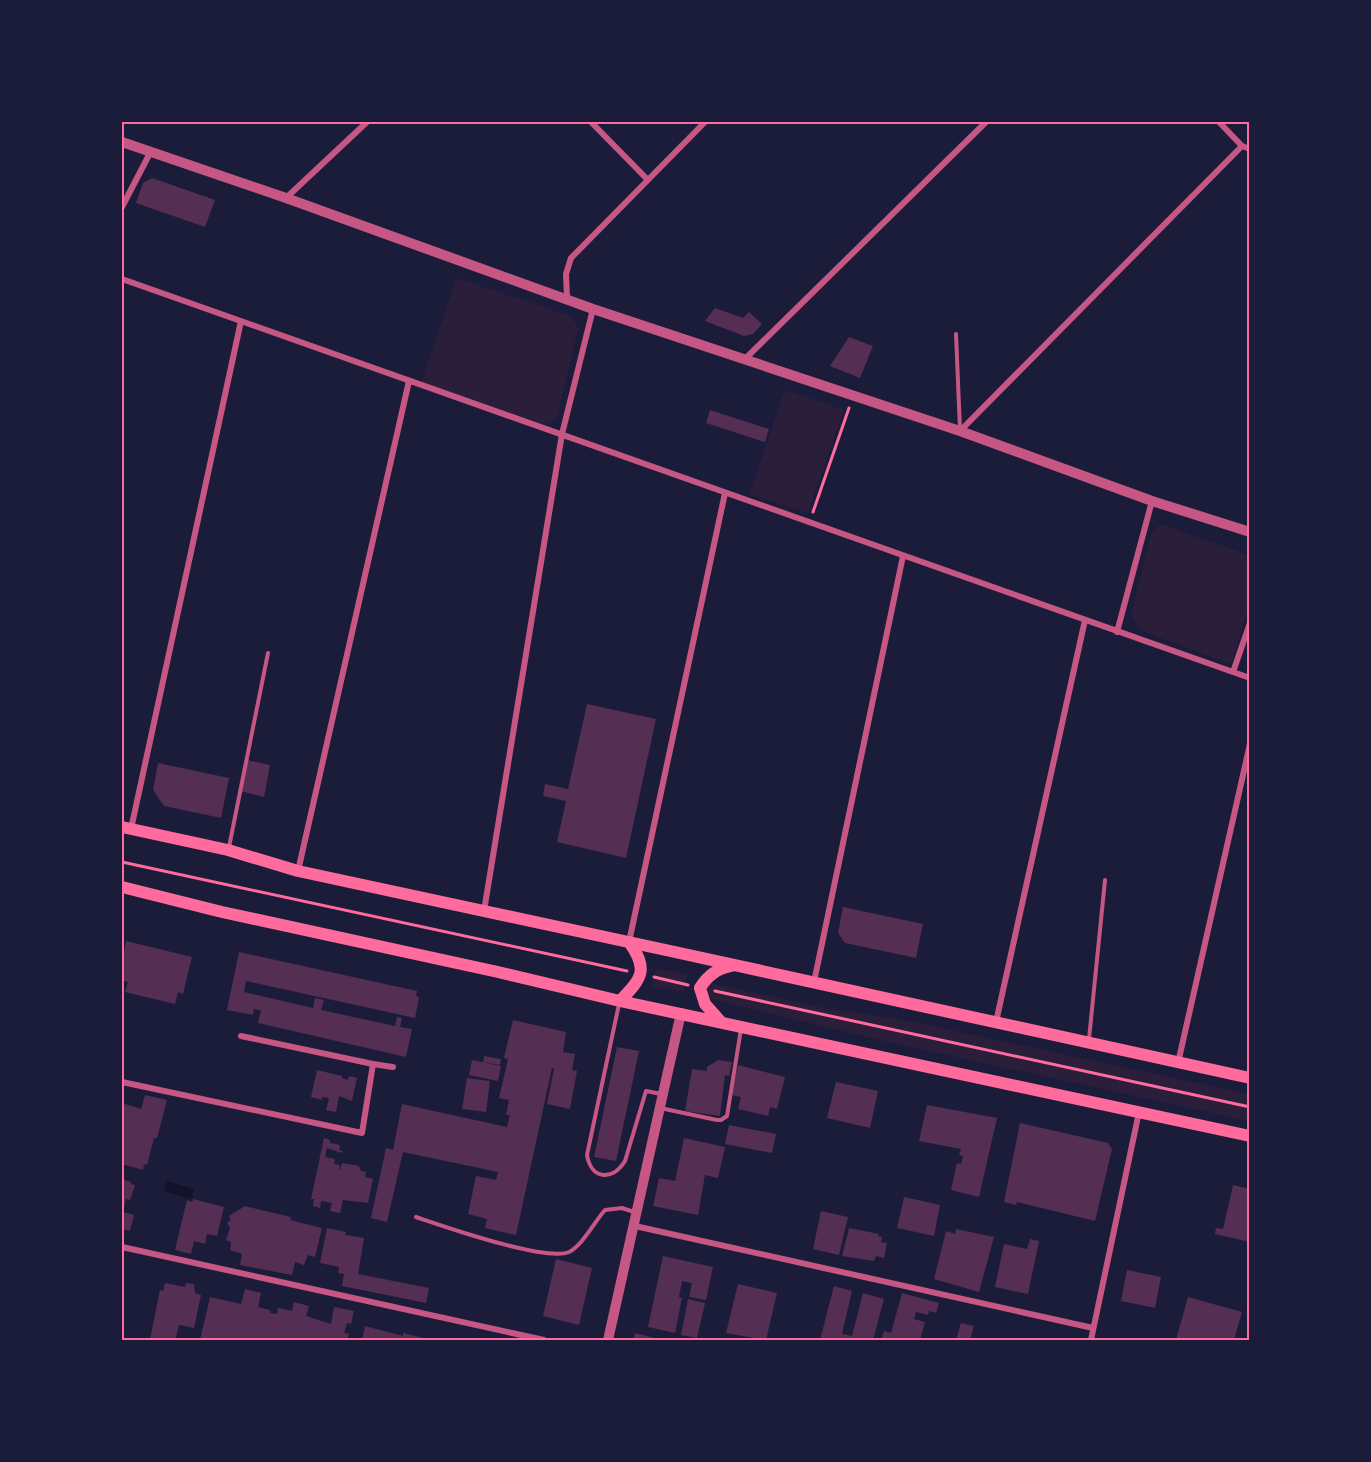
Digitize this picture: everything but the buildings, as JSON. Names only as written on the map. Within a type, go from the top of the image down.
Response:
[{"type":"main road","points":[[126,828],[228,850],[298,871],[1250,1078]]},
{"type":"main road","points":[[122,887],[222,912],[486,969],[620,1001],[1250,1136]]},
{"type":"main road","points":[[620,1001],[642,975],[637,953],[629,942]]},
{"type":"main road","points":[[721,1022],[705,1004],[700,988],[713,973],[735,965]]},
{"type":"street","points":[[286,198],[367,122]]},
{"type":"street","points":[[591,122],[647,178]]},
{"type":"street","points":[[567,298],[566,274],[571,258],[647,178],[705,122]]},
{"type":"street","points":[[744,360],[986,122]]},
{"type":"street","points":[[1220,122],[1242,146],[1250,148]]},
{"type":"street","points":[[122,142],[286,198],[593,309],[960,431],[1152,501],[1250,532]]},
{"type":"street","points":[[960,431],[1242,146]]},
{"type":"street","points":[[122,207],[150,153]]},
{"type":"street","points":[[122,279],[1250,678]]},
{"type":"street","points":[[484,911],[562,434],[593,309]]},
{"type":"street","points":[[126,828],[241,321]]},
{"type":"street","points":[[298,871],[409,381]]},
{"type":"street","points":[[629,942],[725,493]]},
{"type":"street","points":[[1117,632],[1152,501]]},
{"type":"street","points":[[814,982],[903,556]]},
{"type":"street","points":[[996,1023],[1085,620]]},
{"type":"street","points":[[1233,672],[1250,624]]},
{"type":"street","points":[[1178,1063],[1250,744]]},
{"type":"street","points":[[608,1341],[681,1013]]},
{"type":"street","points":[[241,1036],[393,1067]]},
{"type":"street","points":[[122,1082],[362,1133],[373,1064]]},
{"type":"street","points":[[1091,1341],[1139,1111]]},
{"type":"street","points":[[635,1226],[1094,1328]]},
{"type":"street","points":[[122,1247],[544,1341]]},
{"type":"lane","points":[[956,334],[960,431]]},
{"type":"lane","points":[[228,850],[238,791],[268,653]]},
{"type":"lane","points":[[1088,1043],[1105,880]]},
{"type":"lane","points":[[620,1001],[587,1155],[588,1164],[593,1170],[602,1175],[611,1175],[620,1170],[625,1161],[646,1091],[662,1094]]},
{"type":"lane","points":[[660,1107],[717,1120],[727,1116],[742,1026]]},
{"type":"lane","points":[[416,1217],[490,1241],[553,1254],[569,1252],[581,1242],[605,1210],[622,1208],[637,1213]]},
{"type":"path","points":[[809,522],[853,396]]},
{"type":"path","points":[[122,862],[627,971]]},
{"type":"path","points":[[654,977],[685,984]]},
{"type":"path","points":[[706,989],[1250,1107]]},
{"type":"shaded area","points":[[456,278],[570,316],[576,323],[578,330],[557,417],[551,423],[543,424],[421,382]]},
{"type":"shaded area","points":[[785,390],[844,410],[808,513],[749,494]]},
{"type":"shaded area","points":[[1161,524],[1249,555],[1249,607],[1231,664],[1139,630],[1131,615],[1152,531]]},
{"type":"shaded area","points":[[656,968],[687,974],[684,992],[652,986]]},
{"type":"shaded area","points":[[710,983],[834,1010],[900,1019],[1249,1094],[1249,1121],[888,1042],[711,999],[706,992]]},
{"type":"shaded area","points":[[166,1181],[194,1189],[191,1199],[164,1191]]}]
